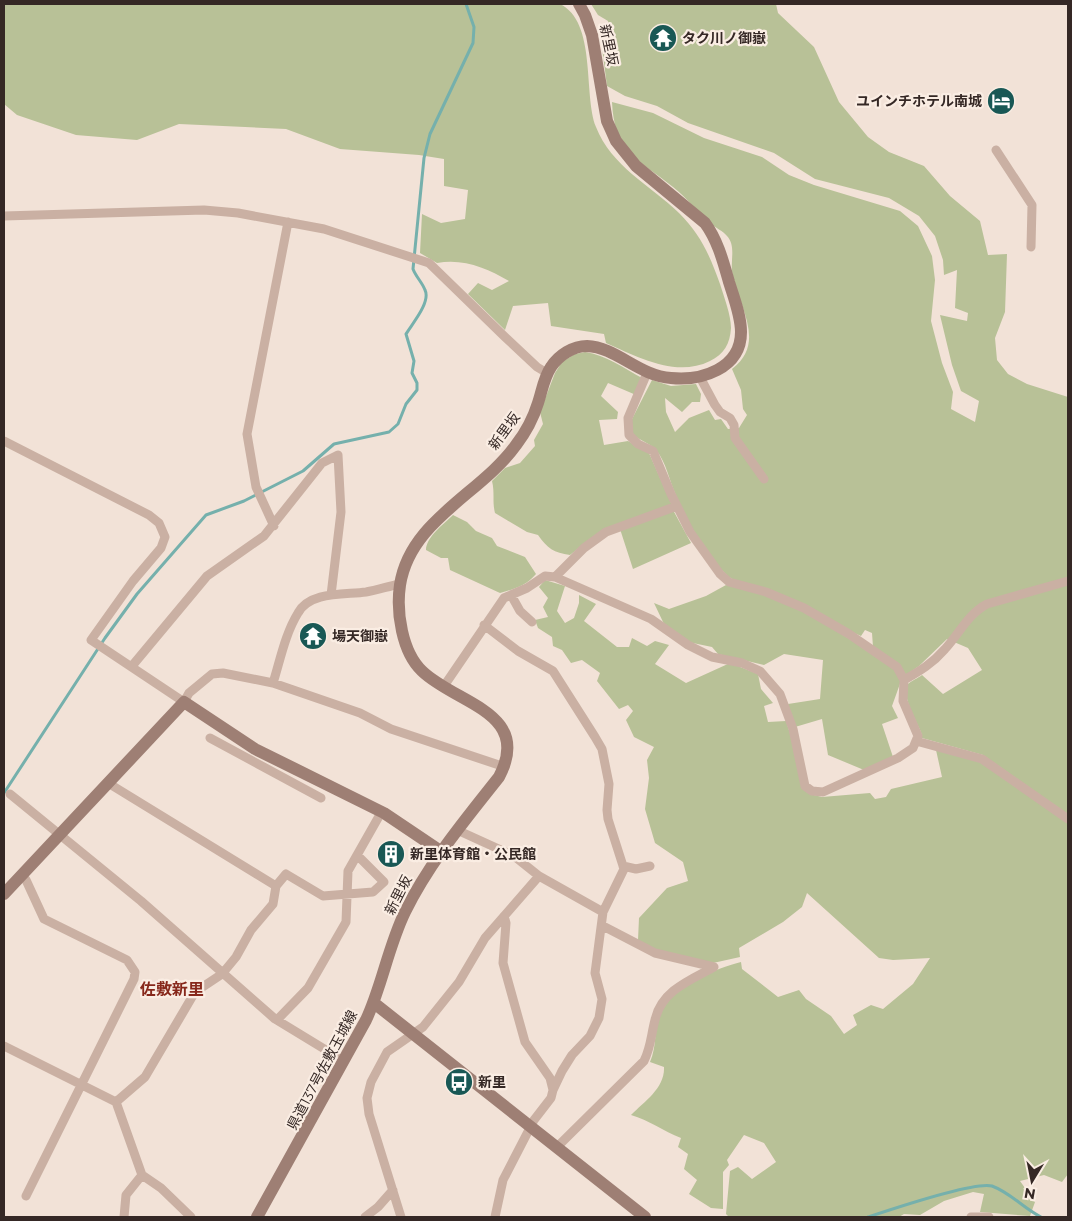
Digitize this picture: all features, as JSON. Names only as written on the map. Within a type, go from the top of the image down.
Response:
[{"type":"main road","name":"新里坂","points":[[374,1003],[405,912],[423,878],[499,777],[505,767],[508,742],[499,724],[484,710],[422,671],[412,657],[401,619],[400,584],[409,558],[428,530],[508,455],[518,442],[534,415],[547,374],[552,365],[569,350],[588,346],[616,356],[647,373],[671,378],[700,377],[714,373],[729,362],[740,341],[740,322],[714,237],[705,223],[636,166],[616,141],[607,121],[592,35],[585,14],[578,4]]},
{"type":"main road","points":[[4,894],[184,702],[255,749],[382,811],[442,852]]},
{"type":"main road","name":"県道137号佐敷玉城線","points":[[257,1217],[344,1061],[374,1003],[645,1217]]},
{"type":"street","points":[[996,150],[1032,205],[1031,247]]},
{"type":"street","points":[[4,216],[204,210],[238,213],[324,229],[429,263],[504,337],[547,374]]},
{"type":"street","points":[[274,526],[257,488],[247,434],[288,222]]},
{"type":"street","points":[[444,686],[504,598],[545,576],[555,578],[651,619],[688,645],[712,657],[742,663],[760,671],[780,694],[793,729],[805,786],[812,791],[823,792],[867,773],[913,748],[918,736],[903,701],[904,680],[897,667],[850,634],[812,612],[766,592],[729,582],[720,574],[690,532],[653,451],[638,444],[629,435],[628,418],[647,373]]},
{"type":"street","points":[[700,377],[714,405],[720,412],[730,418],[734,425],[736,438],[764,479]]},
{"type":"street","points":[[4,441],[149,515],[163,531],[165,538],[161,548],[91,640],[184,702],[189,693],[212,674],[223,673],[273,683],[360,713],[391,729],[505,767]]},
{"type":"street","points":[[132,666],[207,576],[264,536],[274,526],[322,462],[338,455],[341,512],[331,595]]},
{"type":"street","points":[[555,578],[584,548],[606,532],[677,506]]},
{"type":"street","points":[[904,680],[925,668],[945,649],[977,609],[987,604],[1068,581]]},
{"type":"street","points":[[273,683],[298,611],[316,600],[331,595],[367,592],[400,584]]},
{"type":"street","points":[[511,595],[520,611],[532,622]]},
{"type":"street","points":[[484,625],[518,651],[553,671],[602,749],[609,784],[608,819],[624,870],[603,912],[603,926],[595,973],[602,999],[599,1018],[590,1036],[572,1055],[562,1071],[551,1098],[530,1126],[503,1180],[495,1217]]},
{"type":"street","points":[[210,738],[321,798]]},
{"type":"street","points":[[916,741],[982,759],[1068,819]]},
{"type":"street","points":[[292,767],[294,784]]},
{"type":"street","points":[[108,783],[276,886]]},
{"type":"street","points":[[10,794],[142,901],[222,974],[277,1020],[344,1061]]},
{"type":"street","points":[[277,1020],[308,988],[346,922],[348,871],[382,811]]},
{"type":"street","points":[[458,830],[514,856],[539,876],[603,912]]},
{"type":"street","points":[[116,1102],[145,1076],[195,992],[222,974],[236,956],[251,930],[273,904],[276,886],[286,874],[322,896],[372,892],[384,882],[357,855]]},
{"type":"street","points":[[623,866],[636,869],[650,866]]},
{"type":"street","points":[[21,875],[26,880],[44,919],[127,960],[135,972],[134,979],[26,1196]]},
{"type":"street","points":[[401,1217],[373,1127],[367,1098],[371,1082],[387,1052],[423,1027],[458,982],[485,938],[539,876]]},
{"type":"street","points":[[504,916],[506,923],[503,963],[522,1033],[525,1042],[550,1078],[553,1090]]},
{"type":"street","points":[[557,1148],[644,1061],[651,1048],[659,1005],[678,986],[714,967],[656,953],[603,926]]},
{"type":"street","points":[[4,1046],[116,1102],[142,1175],[161,1188],[191,1217]]},
{"type":"street","points":[[124,1217],[126,1194],[142,1175]]},
{"type":"street","points":[[365,1217],[378,1207],[393,1190]]},
{"type":"street","points":[[971,1217],[989,1217]]},
{"type":"green space","points":[[4,4],[560,4],[572,13],[584,42],[592,113],[596,127],[611,153],[632,174],[687,221],[704,246],[720,284],[729,312],[731,328],[728,344],[723,352],[715,358],[697,366],[684,367],[657,364],[606,343],[604,334],[551,326],[548,303],[513,306],[505,330],[468,294],[478,283],[492,290],[509,281],[474,265],[456,262],[437,263],[420,253],[422,214],[441,223],[465,219],[468,190],[444,186],[444,159],[419,155],[340,149],[286,129],[179,124],[137,140],[76,135],[17,115],[4,104]]},
{"type":"green space","points":[[591,4],[776,4],[778,13],[814,47],[839,102],[868,137],[889,152],[924,166],[950,196],[980,221],[988,255],[1007,254],[1005,312],[995,338],[997,360],[1008,374],[1027,384],[1068,397],[1068,815],[983,755],[922,738],[906,695],[908,684],[922,675],[943,694],[982,670],[968,648],[947,639],[919,666],[906,675],[873,647],[872,633],[865,630],[861,636],[732,579],[715,562],[692,528],[657,451],[632,434],[632,419],[652,380],[671,386],[696,384],[701,394],[700,402],[692,402],[682,412],[665,398],[666,412],[675,432],[689,418],[709,410],[715,420],[721,419],[728,429],[739,428],[747,415],[743,409],[741,390],[732,369],[742,359],[749,337],[745,313],[732,271],[732,245],[730,240],[678,191],[630,153],[617,132],[612,102],[653,113],[704,138],[762,157],[789,175],[814,185],[900,211],[918,226],[932,256],[935,280],[931,321],[942,363],[953,392],[951,409],[975,422],[979,401],[961,391],[952,365],[940,315],[967,321],[968,313],[955,308],[957,270],[944,275],[943,260],[935,236],[919,216],[889,198],[815,179],[774,153],[688,123],[657,106],[625,96],[607,86],[601,40],[610,32],[608,21],[598,15]]},
{"type":"green space","points":[[585,352],[608,359],[642,378],[636,395],[608,383],[601,396],[618,412],[617,419],[599,420],[604,445],[628,441],[649,453],[672,505],[618,525],[594,538],[570,555],[551,549],[538,535],[527,532],[495,513],[492,481],[505,468],[520,463],[535,446],[534,440],[543,424],[540,412],[555,373],[562,362],[575,354]]},
{"type":"green space","points":[[673,510],[691,543],[633,569],[620,529]]},
{"type":"green space","points":[[453,515],[467,522],[476,531],[492,538],[497,546],[525,557],[536,574],[524,584],[500,593],[450,570],[448,558],[441,558],[426,550],[432,536]]},
{"type":"green space","points":[[545,580],[565,586],[557,611],[565,623],[574,618],[579,603],[579,595],[596,604],[584,621],[617,647],[629,647],[632,638],[647,646],[655,641],[669,645],[655,664],[686,683],[730,663],[758,674],[761,689],[773,703],[764,706],[768,722],[786,721],[810,794],[822,797],[870,793],[875,799],[886,797],[891,789],[942,777],[936,750],[981,761],[1068,822],[1068,1174],[1062,1182],[1044,1175],[1020,1181],[1035,1202],[1030,1216],[980,1212],[984,1194],[973,1192],[944,1201],[920,1215],[904,1214],[899,1217],[729,1217],[726,1214],[730,1171],[738,1167],[752,1179],[776,1162],[764,1143],[744,1135],[727,1160],[729,1165],[723,1172],[723,1209],[711,1208],[689,1194],[697,1180],[684,1169],[688,1154],[678,1147],[681,1138],[631,1115],[653,1094],[661,1081],[664,1067],[650,1062],[661,1009],[675,992],[708,973],[741,962],[742,969],[778,997],[799,990],[806,999],[831,1016],[844,1034],[857,1025],[853,1015],[871,1005],[883,1009],[913,984],[930,958],[893,960],[879,958],[807,893],[802,907],[783,922],[739,948],[740,957],[713,963],[652,949],[638,940],[639,918],[667,888],[688,881],[683,862],[655,843],[645,809],[649,778],[647,760],[654,747],[634,737],[626,720],[633,711],[628,705],[619,709],[597,681],[600,673],[582,660],[571,663],[562,650],[553,646],[552,637],[538,628],[535,620],[548,617],[543,607],[548,598],[539,587]]},
{"type":"green space","points":[[726,585],[765,595],[804,610],[895,668],[901,681],[892,706],[898,718],[882,724],[893,757],[864,770],[828,755],[822,719],[795,727],[788,704],[820,699],[823,660],[784,654],[764,665],[718,654],[712,647],[688,642],[664,624],[654,603],[669,609],[706,596]]},
{"type":"waterway","points":[[4,793],[105,638],[137,594],[206,515],[244,501],[303,471],[334,444],[389,432],[398,424],[406,404],[417,390],[417,383],[412,373],[414,361],[406,334],[423,307],[426,295],[424,287],[413,269],[424,158],[430,134],[473,43],[474,27],[466,4]]},
{"type":"waterway","points":[[868,1217],[932,1197],[983,1186],[992,1186],[999,1189],[1041,1217]]},
{"type":"place","name":"タク川ノ御嶽","points":[[663,38]]},
{"type":"place","name":"ユインチホテル南城","points":[[1001,101]]},
{"type":"place","name":"場天御嶽","points":[[313,636]]},
{"type":"place","name":"新里体育館・公民館","points":[[391,854]]},
{"type":"place","name":"新里","points":[[459,1082]]},
{"type":"district","name":"佐敷新里","points":[[172,989]]}]
